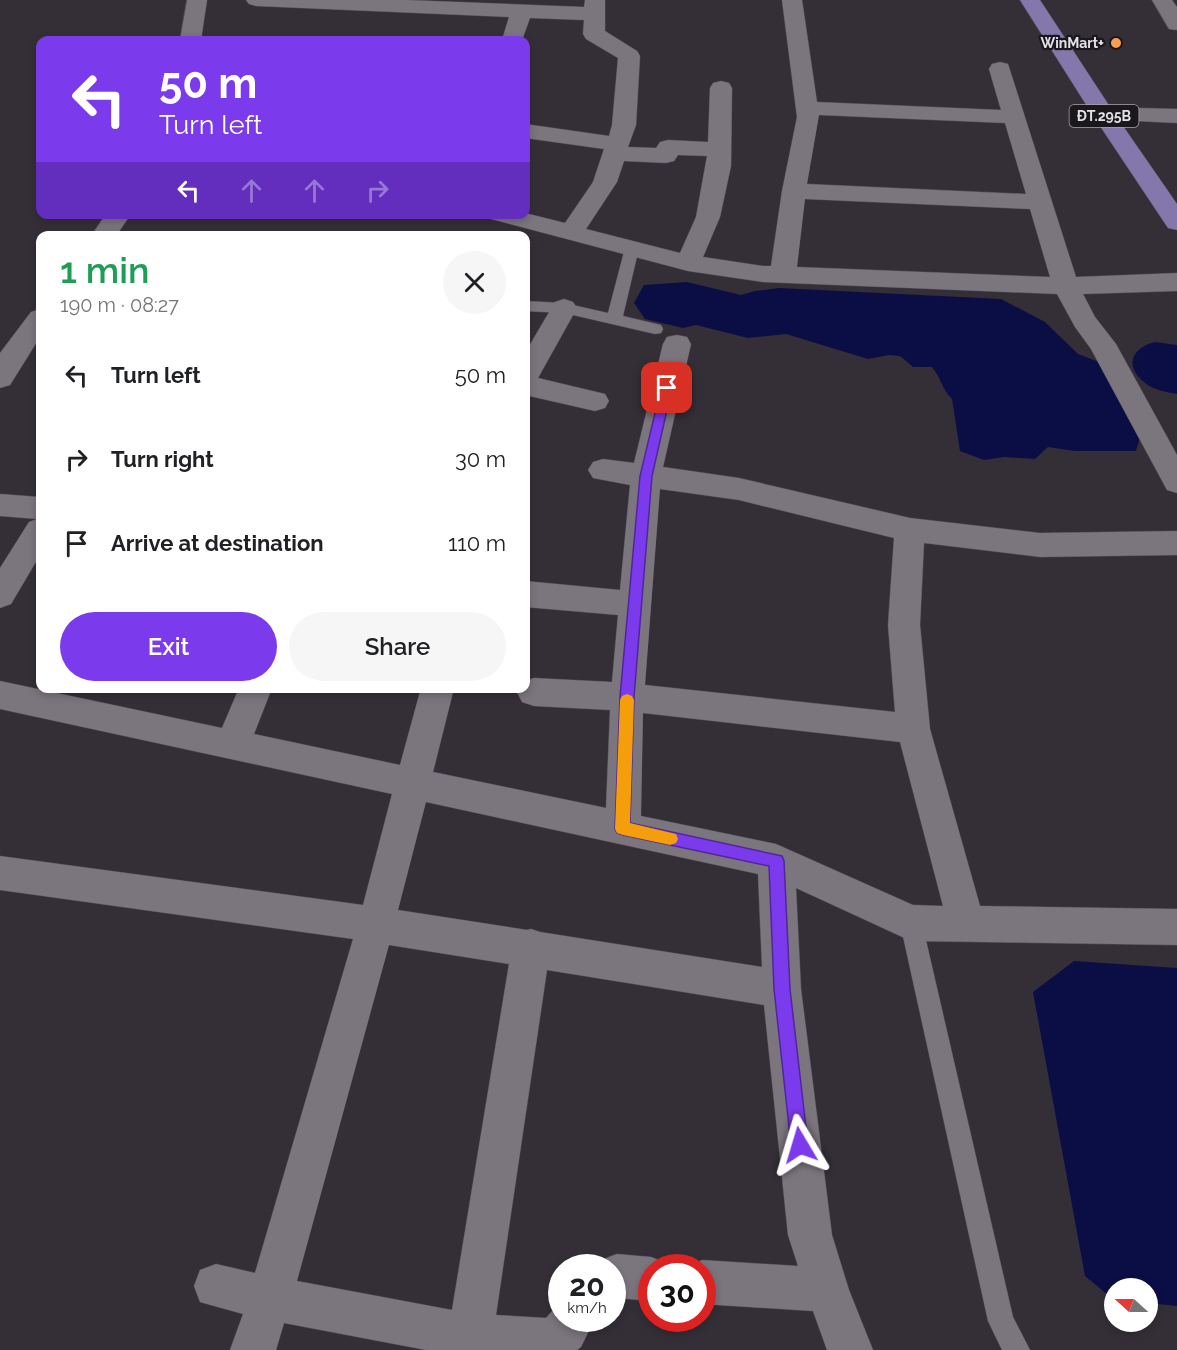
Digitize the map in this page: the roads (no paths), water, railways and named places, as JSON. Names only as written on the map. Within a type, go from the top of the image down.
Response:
[{"type":"main road","name":"ĐT.295B","points":[[1030,2],[1177,222]]},
{"type":"street","points":[[192,36],[197,0]]},
{"type":"street","points":[[256,0],[522,11],[595,7],[594,34],[629,56],[624,125],[605,182],[571,233]]},
{"type":"street","points":[[783,274],[794,191],[808,117],[792,0]]},
{"type":"street","points":[[1162,0],[1177,24]]},
{"type":"street","points":[[513,36],[522,11]]},
{"type":"street","points":[[1000,69],[1066,286],[1084,321],[1102,344],[1177,482]]},
{"type":"street","points":[[688,263],[708,217],[719,166],[721,88]]},
{"type":"street","points":[[807,108],[1014,117]]},
{"type":"street","points":[[1103,114],[1177,116]]},
{"type":"street","points":[[530,132],[666,156],[668,147],[719,150]]},
{"type":"street","points":[[794,191],[1040,202]]},
{"type":"street","points":[[519,219],[688,263],[763,274],[1066,286],[1177,282]]},
{"type":"street","points":[[530,368],[564,308]]},
{"type":"street","points":[[6,367],[36,324]]},
{"type":"street","points":[[623,829],[627,697],[634,604],[646,476],[666,336]]},
{"type":"street","points":[[6,367],[36,363]]},
{"type":"street","points":[[530,386],[595,401]]},
{"type":"street","points":[[603,470],[739,489],[910,530],[1040,545],[1177,543]]},
{"type":"street","points":[[0,505],[36,508]]},
{"type":"street","points":[[910,530],[904,625],[913,729],[967,926]]},
{"type":"street","points":[[0,596],[36,537]]},
{"type":"street","points":[[530,594],[634,604]]},
{"type":"street","points":[[534,692],[627,697],[913,729]]},
{"type":"street","points":[[232,745],[254,693]]},
{"type":"street","points":[[253,1350],[270,1299],[376,924],[437,693]]},
{"type":"street","points":[[0,695],[776,861],[911,923],[967,926],[1177,927]]},
{"type":"street","points":[[776,861],[782,989],[810,1235],[827,1290],[850,1350]]},
{"type":"street","points":[[0,873],[376,924],[782,989]]},
{"type":"street","points":[[469,1343],[531,947]]},
{"type":"street","points":[[716,1283],[827,1290]]},
{"type":"street","points":[[216,1286],[469,1343],[553,1341],[564,1332]]},
{"type":"lane","points":[[614,320],[632,248]]},
{"type":"lane","points":[[530,306],[564,308],[666,336]]},
{"type":"lane","points":[[911,923],[1001,1321],[1017,1350]]},
{"type":"place","name":"WinMart+","points":[[1116,43]]}]
